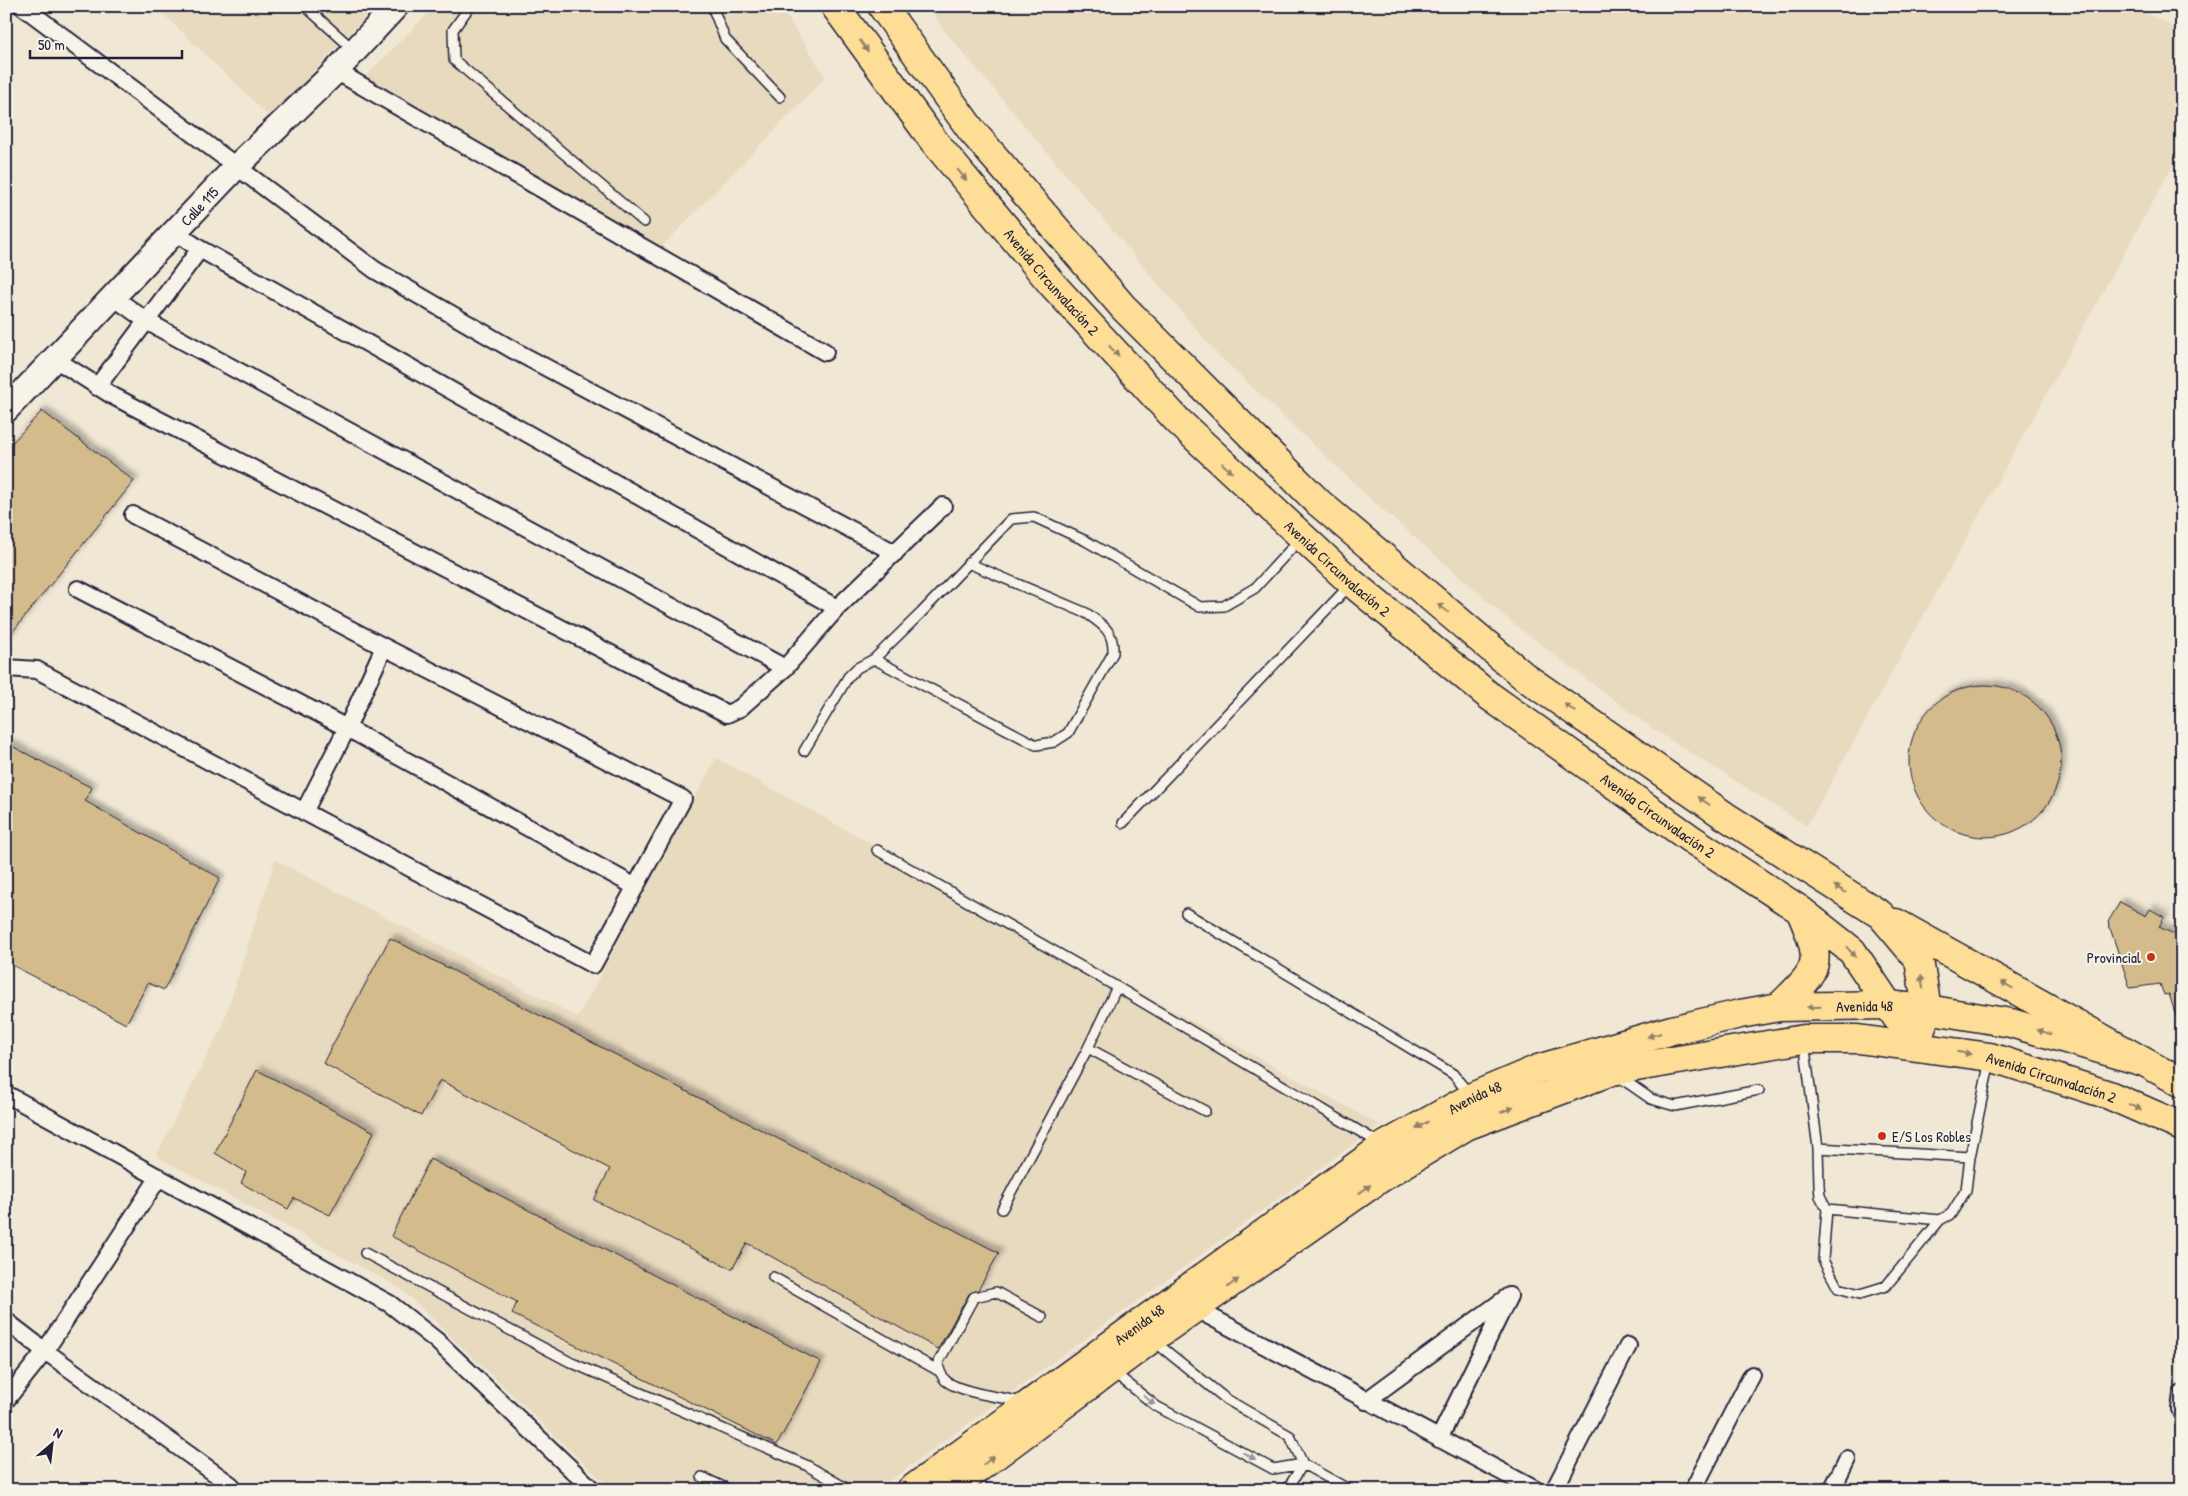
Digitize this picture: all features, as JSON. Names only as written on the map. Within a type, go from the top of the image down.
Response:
[{"type":"highway","name":"Avenida Circunvalación 2","points":[[835,6],[933,140],[1052,284],[1178,421],[1301,538],[1352,583],[1488,695],[1691,839],[1800,910],[1852,950],[1916,1046],[1990,1058],[2109,1095],[2182,1128]]},
{"type":"highway","points":[[882,6],[972,131],[1123,307],[1319,504],[1525,677],[1725,816],[1882,915],[2182,1084]]},
{"type":"highway","points":[[1779,1008],[1806,980],[1815,962],[1814,942],[1800,910]]},
{"type":"highway","points":[[1882,915],[1919,960],[1927,1009],[1916,1046]]},
{"type":"highway","name":"Avenida 48","points":[[911,1490],[1384,1146],[1472,1097],[1538,1069],[1672,1030],[1779,1008],[1887,1005],[2011,1022],[2141,1061]]},
{"type":"highway","name":"Avenida 48","points":[[949,1490],[1151,1339],[1379,1179],[1466,1126],[1612,1071],[1804,1038],[1858,1039],[1916,1046]]},
{"type":"street","points":[[22,6],[235,168],[375,270],[515,350],[895,553]]},
{"type":"street","name":"Calle 115","points":[[6,410],[235,168],[355,51],[396,6]]},
{"type":"street","points":[[336,70],[825,352]]},
{"type":"street","points":[[175,232],[200,249],[837,608]]},
{"type":"street","points":[[97,387],[148,322],[200,249]]},
{"type":"street","points":[[112,296],[148,322],[785,668]]},
{"type":"street","points":[[55,359],[97,387],[727,714],[740,708],[785,668],[837,608],[942,506]]},
{"type":"street","points":[[6,668],[37,670],[594,965],[683,799],[384,647],[133,515]]},
{"type":"street","points":[[78,588],[347,728],[636,887]]},
{"type":"street","points":[[304,812],[347,728],[384,647]]},
{"type":"street","points":[[6,1094],[390,1304],[437,1341],[593,1490]]},
{"type":"street","points":[[6,1400],[45,1352],[160,1177]]},
{"type":"street","points":[[1366,1401],[1509,1296],[1439,1439]]},
{"type":"street","points":[[1196,1309],[1536,1490]]},
{"type":"street","points":[[6,1321],[45,1352],[231,1485]]},
{"type":"street","points":[[1554,1490],[1628,1346]]},
{"type":"street","points":[[1693,1490],[1752,1375]]},
{"type":"street","points":[[2182,1394],[2180,1409],[2182,1414]]},
{"type":"street","points":[[1832,1490],[1847,1459]]},
{"type":"lane","points":[[305,6],[355,51]]},
{"type":"lane","points":[[470,6],[454,30],[454,60],[644,222]]},
{"type":"lane","points":[[712,6],[725,39],[780,97]]},
{"type":"lane","points":[[804,752],[848,677],[857,668],[874,659],[1011,519],[1034,517],[1086,541],[1200,606],[1224,606],[1255,588],[1301,538]]},
{"type":"lane","points":[[874,659],[1036,744],[1054,742],[1068,733],[1113,653],[1114,640],[1103,625],[1086,613],[968,563]]},
{"type":"lane","points":[[1122,823],[1352,583]]},
{"type":"lane","points":[[877,850],[1117,987],[1384,1146]]},
{"type":"lane","points":[[1186,913],[1453,1074],[1472,1097]]},
{"type":"lane","points":[[1002,1209],[1088,1048],[1117,987]]},
{"type":"lane","points":[[1804,1038],[1818,1148],[1819,1191],[1827,1208],[1824,1260],[1838,1288],[1860,1294],[1886,1286],[1940,1220],[1951,1214],[1966,1190],[1970,1157],[1990,1058]]},
{"type":"lane","points":[[1088,1048],[1205,1111]]},
{"type":"lane","points":[[1612,1071],[1651,1099],[1675,1106],[1760,1090]]},
{"type":"lane","points":[[1818,1148],[1970,1157]]},
{"type":"lane","points":[[1827,1208],[1940,1220]]},
{"type":"lane","points":[[365,1253],[570,1362],[806,1465],[849,1490]]},
{"type":"lane","points":[[773,1277],[939,1371]]},
{"type":"lane","points":[[1027,1404],[956,1386],[944,1379],[939,1371],[938,1363],[974,1297],[996,1292],[1042,1317]]},
{"type":"lane","points":[[1151,1339],[1226,1399],[1290,1436],[1303,1464],[1350,1490]]},
{"type":"lane","points":[[1110,1370],[1156,1406],[1273,1469],[1303,1464]]},
{"type":"lane","points":[[1284,1490],[1290,1485],[1303,1464]]},
{"type":"lane","points":[[702,1477],[730,1490]]},
{"type":"shaded area","points":[[155,6],[375,6],[271,118]]},
{"type":"shaded area","points":[[435,6],[780,6],[826,77],[652,257],[359,83]]},
{"type":"shaded area","points":[[929,6],[2134,6],[2182,32],[2182,149],[1807,826],[1653,729],[1516,626],[1374,502],[1217,354],[943,29]]},
{"type":"shaded area","points":[[716,758],[1380,1125],[877,1490],[612,1490],[400,1288],[156,1156],[222,1027],[275,860],[578,1017]]},
{"type":"building","points":[[42,411],[134,481],[6,640],[6,449]]},
{"type":"building","points":[[1985,685],[2000,686],[2014,691],[2039,707],[2055,732],[2060,746],[2060,776],[2055,790],[2039,815],[2014,831],[2000,836],[1985,837],[1970,836],[1956,831],[1931,815],[1915,790],[1910,776],[1909,761],[1910,746],[1915,732],[1931,707],[1956,691],[1970,686]]},
{"type":"building","points":[[6,743],[92,788],[85,801],[220,878],[164,990],[148,983],[126,1024],[6,962]]},
{"type":"building","name":"Provincial","points":[[2120,902],[2146,916],[2150,909],[2164,917],[2159,927],[2182,938],[2182,1025],[2179,1025],[2169,994],[2164,995],[2160,984],[2130,988],[2108,922]]},
{"type":"building","points":[[390,938],[999,1253],[978,1290],[969,1294],[938,1349],[747,1243],[732,1269],[594,1200],[610,1169],[440,1080],[421,1116],[323,1063]]},
{"type":"building","points":[[257,1070],[374,1132],[330,1215],[294,1198],[288,1209],[241,1183],[246,1172],[215,1153]]},
{"type":"building","points":[[430,1159],[821,1362],[777,1445],[512,1314],[517,1302],[391,1236]]},
{"type":"place","name":"Provincial","points":[[2151,957]]},
{"type":"place","name":"E/S Los Robles","points":[[1882,1136]]}]
